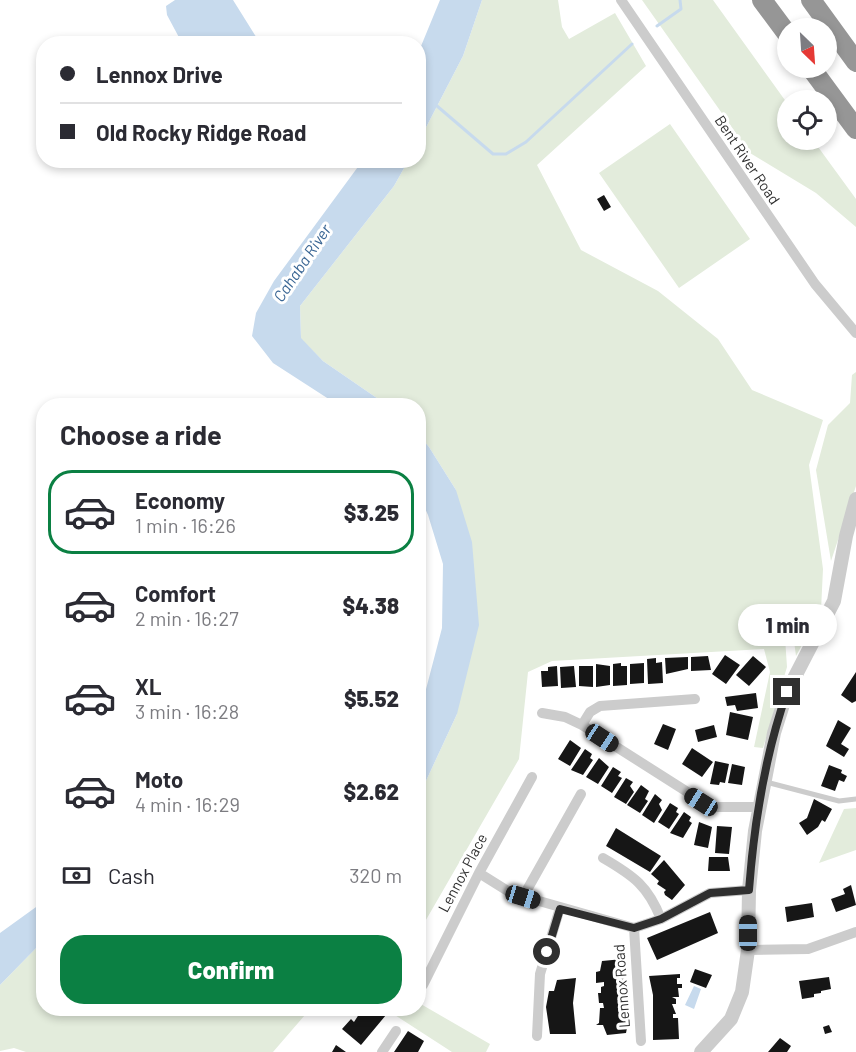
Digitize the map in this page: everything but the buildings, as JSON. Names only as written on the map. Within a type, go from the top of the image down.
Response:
[{"type":"highway","points":[[762,0],[777,21]]},
{"type":"highway","points":[[811,0],[856,62]]},
{"type":"highway","points":[[818,78],[856,129]]},
{"type":"street","name":"Bent River Road","points":[[621,0],[802,265],[856,333]]},
{"type":"street","points":[[701,1052],[725,1027],[736,1009],[744,981],[748,950],[749,890],[759,807],[774,733],[787,692],[834,601],[846,536],[856,499]]},
{"type":"street","points":[[582,725],[590,712],[600,706],[694,699]]},
{"type":"street","points":[[542,713],[565,717],[582,725],[711,807],[759,807]]},
{"type":"street","name":"Lennox Place","points":[[426,979],[479,873],[532,777]]},
{"type":"street","points":[[523,897],[581,794]]},
{"type":"street","points":[[603,858],[643,885],[654,900],[661,919]]},
{"type":"street","points":[[479,873],[511,893],[560,909],[634,928],[661,919],[710,893],[749,890]]},
{"type":"street","points":[[537,1036],[540,974],[560,909]]},
{"type":"street","name":"Lennox Road","points":[[634,928],[641,1041]]},
{"type":"street","points":[[748,950],[808,949],[856,932]]},
{"type":"street","points":[[382,1052],[396,1031]]},
{"type":"lane","points":[[764,782],[839,801],[856,798]]},
{"type":"green space","points":[[482,0],[558,0],[562,27],[569,39],[615,13],[646,66],[537,165],[581,250],[658,291],[718,339],[752,390],[823,420],[809,465],[823,569],[821,610],[796,656],[791,619],[784,623],[787,667],[763,748],[754,747],[770,672],[764,649],[552,661],[528,672],[519,759],[426,920],[426,781],[457,714],[456,490],[426,443],[426,398],[377,398],[323,361],[301,339],[300,306],[394,186],[404,168],[426,168],[426,127],[463,56]]},
{"type":"green space","points":[[642,0],[713,0],[778,90],[777,150],[820,150],[856,199],[856,227],[816,193],[750,153]]},
{"type":"green space","points":[[670,124],[750,239],[679,288],[599,173]]},
{"type":"green space","points":[[856,372],[856,486],[831,561],[816,470],[828,425],[850,403],[852,375]]},
{"type":"green space","points":[[856,808],[856,850],[819,863],[844,809]]},
{"type":"green space","points":[[36,948],[36,1016],[304,1016],[273,1052],[26,1052],[14,1048],[0,1051],[0,985]]},
{"type":"green space","points":[[426,1007],[490,1044],[486,1052],[452,1052],[396,1016],[426,1016]]},
{"type":"water","points":[[175,0],[233,0],[256,36],[178,36],[167,15],[166,6]]},
{"type":"water","points":[[440,0],[482,0],[463,56],[426,127],[426,36]]},
{"type":"water","name":"Cahaba River","points":[[357,168],[404,168],[394,186],[300,306],[301,338],[323,361],[377,398],[327,398],[273,363],[252,336],[256,313],[274,281]]},
{"type":"water","points":[[426,443],[456,490],[472,542],[479,625],[457,714],[426,781],[426,689],[442,628],[443,564],[426,511]]},
{"type":"water","points":[[36,907],[36,948],[0,985],[0,933]]},
{"type":"water","points":[[694,986],[701,989],[694,1009],[685,1005]]},
{"type":"waterway","points":[[657,26],[681,9],[680,0]]},
{"type":"waterway","points":[[437,106],[493,154],[506,154],[526,142],[632,44]]},
{"type":"route","points":[[547,952],[560,909],[634,928],[661,919],[710,893],[749,890],[754,831],[774,733],[787,692]]}]
